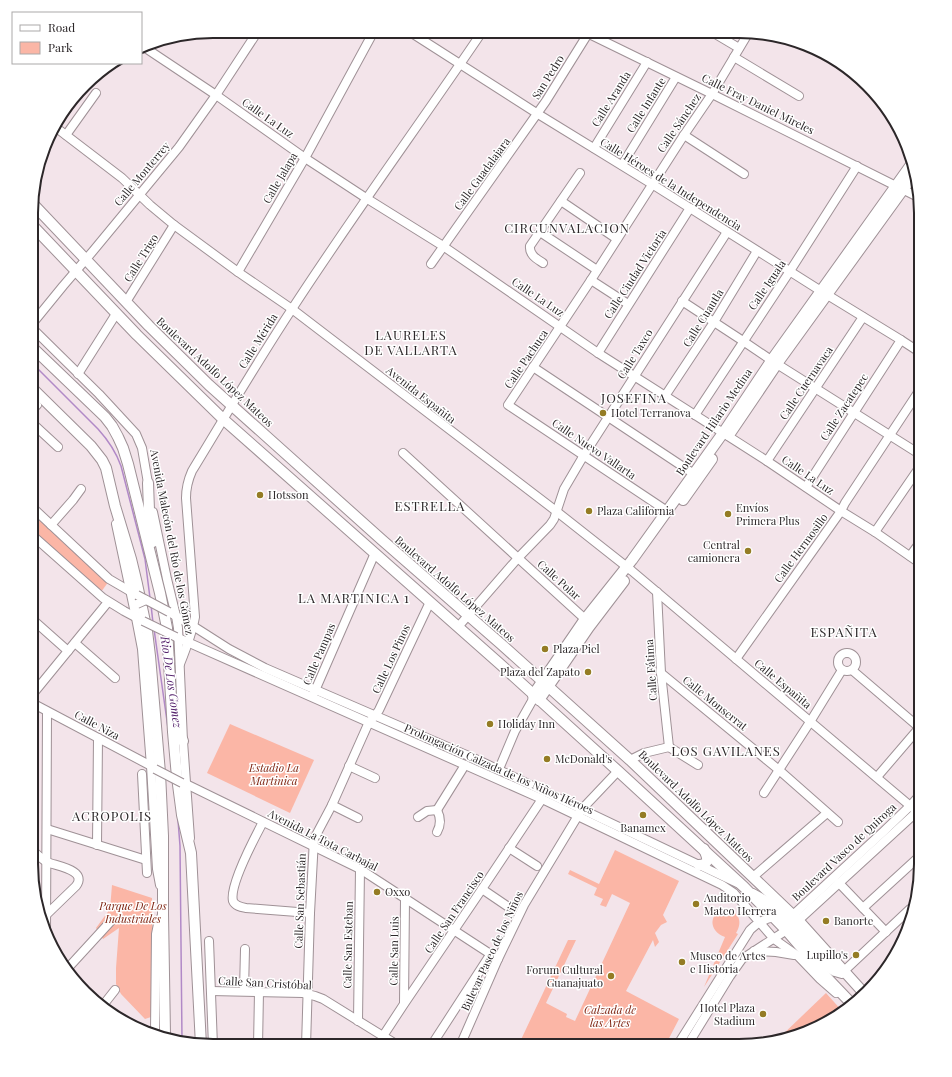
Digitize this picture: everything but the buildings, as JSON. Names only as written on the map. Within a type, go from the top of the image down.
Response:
[{"type":"main road","name":"Boulevard Hilario Medina","points":[[535,698],[589,626],[694,474],[742,418],[774,362],[899,188],[909,170]]},
{"type":"main road","name":"Boulevard Hilario Medina","points":[[899,188],[911,177]]},
{"type":"main road","name":"Boulevard Adolfo López Mateos","points":[[38,209],[126,302],[231,406],[630,760],[753,877],[788,921],[829,980],[849,1000]]},
{"type":"main road","name":"Boulevard Adolfo López Mateos","points":[[38,232],[174,373],[223,420],[430,602],[704,849],[744,887],[788,921],[844,971],[860,990]]},
{"type":"main road","name":"Avenida Malecón del Río de los Gómez","points":[[38,353],[93,405],[112,426],[123,448],[128,464],[160,593],[167,628],[173,732],[182,815],[191,852],[201,1039]]},
{"type":"main road","points":[[38,394],[98,454],[102,460],[106,468],[115,506],[138,584],[150,656],[160,773],[163,836],[165,1032]]},
{"type":"main road","name":"Boulevard Hilario Medina","points":[[545,684],[586,619],[629,569],[691,490],[726,435]]},
{"type":"main road","points":[[267,459],[278,447]]},
{"type":"main road","points":[[148,483],[149,510],[160,593]]},
{"type":"main road","points":[[167,628],[171,644],[177,723],[179,733],[184,741]]},
{"type":"main road","points":[[699,865],[706,862],[707,856],[704,849]]},
{"type":"main road","points":[[772,904],[788,921]]},
{"type":"main road","points":[[161,1031],[161,1019],[165,1010]]},
{"type":"street","name":"Calle Monterrey","points":[[38,317],[179,147],[216,95],[253,38]]},
{"type":"street","name":"Calle Jalapa","points":[[238,272],[305,158],[370,38]]},
{"type":"street","name":"Calle Héroes de la Independencia","points":[[419,38],[538,114],[914,348]]},
{"type":"street","name":"Calle Mérida","points":[[180,664],[194,626],[186,489],[192,471],[292,309],[366,198],[478,38]]},
{"type":"street","name":"San Pedro","points":[[538,114],[584,38]]},
{"type":"street","name":"Calle Fray Daniel Mireles","points":[[597,38],[913,195]]},
{"type":"street","points":[[722,38],[739,48]]},
{"type":"street","name":"Calle Sánchez","points":[[652,184],[712,94],[745,38]]},
{"type":"street","name":"Calle La Luz","points":[[149,50],[216,95],[305,158],[443,246],[598,353],[767,461],[914,559]]},
{"type":"street","points":[[734,57],[799,96]]},
{"type":"street","name":"Calle Aranda","points":[[594,148],[647,62]]},
{"type":"street","name":"Calle Infante","points":[[622,165],[676,77]]},
{"type":"street","points":[[66,135],[96,94]]},
{"type":"street","name":"Calle Guadalajara","points":[[431,264],[538,114]]},
{"type":"street","points":[[59,130],[122,178],[140,194]]},
{"type":"street","points":[[684,135],[744,174]]},
{"type":"street","name":"Calle Iguala","points":[[695,415],[857,166]]},
{"type":"street","points":[[543,264],[532,254],[530,249],[532,243],[580,173]]},
{"type":"street","name":"Calle Pachuca","points":[[508,405],[591,280],[652,184]]},
{"type":"street","name":"Avenida Españita","points":[[140,194],[150,205],[174,225],[292,309],[556,511],[629,569]]},
{"type":"street","points":[[561,202],[617,238]]},
{"type":"street","name":"Calle Ciudad Victoria","points":[[598,353],[690,208]]},
{"type":"street","name":"Calle Trigo","points":[[126,302],[174,225]]},
{"type":"street","points":[[540,232],[597,270]]},
{"type":"street","name":"Calle Taxco","points":[[458,628],[518,558],[550,525],[554,519],[564,489],[584,455],[727,232]]},
{"type":"street","name":"Calle Cuautla","points":[[665,396],[714,322],[757,251]]},
{"type":"street","points":[[591,280],[628,304]]},
{"type":"street","points":[[682,301],[774,362],[914,451]]},
{"type":"street","points":[[78,374],[116,314]]},
{"type":"street","name":"Calle Cuernavaca","points":[[767,461],[863,317]]},
{"type":"street","name":"Avenida Malecón del Río de los Gómez","points":[[38,334],[136,434],[142,448],[177,638],[180,664],[184,741],[184,784],[190,824],[191,852]]},
{"type":"street","name":"Calle Zacatepec","points":[[806,487],[901,340]]},
{"type":"street","points":[[533,367],[694,474]]},
{"type":"street","name":"Calle Hermosillo","points":[[736,658],[841,511],[914,398]]},
{"type":"street","name":"Calle Nuevo Vallarta","points":[[508,405],[667,511]]},
{"type":"street","points":[[38,429],[58,447]]},
{"type":"street","name":"Calle Polar","points":[[403,452],[586,619]]},
{"type":"street","points":[[875,532],[914,475]]},
{"type":"street","points":[[51,525],[81,489]]},
{"type":"street","points":[[115,506],[117,529],[125,564],[134,593],[135,605],[140,619],[153,768],[157,869],[159,881],[163,891]]},
{"type":"street","name":"Prolongación Calzada de los Niños Héroes","points":[[38,513],[111,580],[194,626],[235,652],[369,722],[542,799],[722,885],[734,893],[774,939],[798,956],[820,979],[838,994],[849,1000]]},
{"type":"street","name":"Prolongación Calzada de los Niños Héroes","points":[[38,540],[108,602],[177,638],[314,694],[375,716],[499,769],[744,887],[772,904]]},
{"type":"street","points":[[910,556],[914,551]]},
{"type":"street","name":"Calle Pampas","points":[[314,694],[374,553]]},
{"type":"street","points":[[111,580],[121,574],[125,564]]},
{"type":"street","name":"Calle Españita","points":[[629,569],[914,809]]},
{"type":"street","name":"Calle Fátima","points":[[657,592],[661,673],[669,747]]},
{"type":"street","points":[[135,605],[146,600]]},
{"type":"street","points":[[38,688],[108,602]]},
{"type":"street","name":"Calle Los Pinos","points":[[369,722],[375,716],[430,602]]},
{"type":"street","points":[[38,624],[68,651]]},
{"type":"street","points":[[75,643],[115,678]]},
{"type":"street","points":[[180,664],[190,653],[203,649]]},
{"type":"street","points":[[846,653],[852,655],[856,661],[855,667],[852,670],[847,672],[838,666],[838,660],[841,655],[846,653]]},
{"type":"street","points":[[764,793],[842,670]]},
{"type":"street","points":[[852,670],[914,723]]},
{"type":"street","name":"Calle Monserrat","points":[[661,673],[779,770],[838,822]]},
{"type":"street","points":[[499,769],[515,731],[535,698]]},
{"type":"street","name":"Calle Niza","points":[[38,707],[153,768]]},
{"type":"street","points":[[46,914],[47,712]]},
{"type":"street","name":"Calle San Sebastián","points":[[306,1039],[314,839],[332,806],[369,722]]},
{"type":"street","points":[[876,777],[914,735]]},
{"type":"street","points":[[96,844],[98,738]]},
{"type":"street","points":[[630,760],[644,753],[669,747],[698,765]]},
{"type":"street","points":[[437,810],[465,765]]},
{"type":"street","points":[[349,766],[375,778]]},
{"type":"street","name":"Avenida La Tota Carbajal","points":[[153,768],[360,869],[498,959]]},
{"type":"street","name":"Bulevar Paseo de los Niños","points":[[463,1039],[498,959],[524,905],[582,808],[618,771]]},
{"type":"street","points":[[142,774],[147,873]]},
{"type":"street","name":"Calle San Francisco","points":[[383,1036],[542,799]]},
{"type":"street","name":"Boulevard Vasco de Quiroga","points":[[681,1039],[750,930],[759,923],[788,921],[839,883],[854,864],[914,802]]},
{"type":"street","points":[[332,806],[358,818]]},
{"type":"street","points":[[418,817],[427,811],[437,810]]},
{"type":"street","points":[[437,810],[440,818],[440,827],[437,832]]},
{"type":"street","points":[[753,877],[827,813]]},
{"type":"street","name":"Boulevard Vasco de Quiroga","points":[[691,1039],[742,959],[774,939],[788,921],[854,864],[914,816]]},
{"type":"street","points":[[263,822],[239,871],[233,894],[236,905],[246,908],[310,913]]},
{"type":"street","points":[[47,829],[146,860]]},
{"type":"street","points":[[509,848],[537,866]]},
{"type":"street","points":[[38,855],[46,861],[68,869],[78,875],[79,879],[76,886],[46,914]]},
{"type":"street","points":[[863,908],[914,861]]},
{"type":"street","name":"Calle San Esteban","points":[[358,1021],[360,869]]},
{"type":"street","points":[[839,883],[886,932]]},
{"type":"street","points":[[482,889],[507,906]]},
{"type":"street","name":"Calle San Luis","points":[[404,1004],[405,899]]},
{"type":"street","points":[[844,971],[907,912]]},
{"type":"street","points":[[155,1029],[156,934],[158,924],[163,914]]},
{"type":"street","points":[[71,965],[110,921]]},
{"type":"street","points":[[209,941],[213,1039]]},
{"type":"street","points":[[244,991],[245,949]]},
{"type":"street","points":[[753,951],[788,953],[798,956]]},
{"type":"street","points":[[436,1039],[490,955]]},
{"type":"street","points":[[106,1002],[115,990]]},
{"type":"street","name":"Calle San Cristóbal","points":[[211,991],[308,994],[323,999],[388,1039]]},
{"type":"street","points":[[258,1039],[259,992]]},
{"type":"street","points":[[150,1028],[155,1022]]},
{"type":"green space","points":[[38,515],[109,581],[101,592],[38,534]]},
{"type":"green space","name":"Estadio La Martinica","points":[[230,724],[314,760],[290,813],[207,773]]},
{"type":"green space","name":"Calzada de las Artes","points":[[615,850],[679,881],[663,915],[667,922],[661,925],[655,933],[659,942],[655,947],[653,940],[626,991],[679,1019],[669,1039],[521,1039],[568,940],[576,940],[546,1003],[567,1014],[566,1017],[575,1021],[630,903],[612,894],[606,907],[600,905],[603,899],[594,895],[597,888],[568,874],[570,870],[599,884]]},
{"type":"green space","name":"Parque De Los Industriales","points":[[112,885],[152,898],[154,1016],[145,1019],[121,994],[116,984],[119,928],[103,939],[96,928],[110,909]]},
{"type":"green space","points":[[727,909],[734,912],[739,918],[739,925],[736,933],[738,934],[704,987],[725,937],[715,931],[712,922],[716,914]]},
{"type":"green space","points":[[826,993],[839,1007],[826,1016],[806,1026],[784,1033]]},
{"type":"waterway","name":"Rio De Los Gomez","points":[[38,369],[98,429],[117,456],[121,466],[145,559],[150,598]]},
{"type":"waterway","name":"Rio De Los Gomez","points":[[151,605],[153,623]]},
{"type":"waterway","name":"Rio De Los Gomez","points":[[154,629],[168,728]]},
{"type":"waterway","name":"Rio De Los Gomez","points":[[178,820],[180,846],[182,1037]]},
{"type":"place","name":"Hotel Terranova","points":[[603,413]]},
{"type":"place","name":"Hotsson","points":[[260,495]]},
{"type":"place","name":"Plaza California","points":[[589,511]]},
{"type":"place","name":"Envíos Primera Plus","points":[[728,514]]},
{"type":"place","name":"Central camionera","points":[[748,551]]},
{"type":"place","name":"Plaza Piel","points":[[545,649]]},
{"type":"place","name":"Plaza del Zapato","points":[[588,672]]},
{"type":"place","name":"Holiday Inn","points":[[490,724]]},
{"type":"place","name":"McDonald's","points":[[547,759]]},
{"type":"place","name":"Banamex","points":[[643,815]]},
{"type":"place","name":"Oxxo","points":[[377,892]]},
{"type":"place","name":"Auditorio Mateo Herrera","points":[[696,904]]},
{"type":"place","name":"Banorte","points":[[826,921]]},
{"type":"place","name":"Lupillo's","points":[[856,955]]},
{"type":"place","name":"Museo de Artes e Historia","points":[[682,962]]},
{"type":"place","name":"Forum Cultural Guanajuato","points":[[611,976]]},
{"type":"place","name":"Hotel Plaza Stadium","points":[[763,1014]]},
{"type":"district","name":"CIRCUNVALACION","points":[[567,228]]},
{"type":"district","name":"LAURELES DE VALLARTA","points":[[411,342]]},
{"type":"district","name":"JOSEFINA","points":[[634,398]]},
{"type":"district","name":"ESTRELLA","points":[[430,506]]},
{"type":"district","name":"LA MARTINICA 1","points":[[354,598]]},
{"type":"district","name":"ESPAÑITA","points":[[844,632]]},
{"type":"district","name":"LOS GAVILANES","points":[[726,751]]},
{"type":"district","name":"ACROPOLIS","points":[[112,816]]}]
